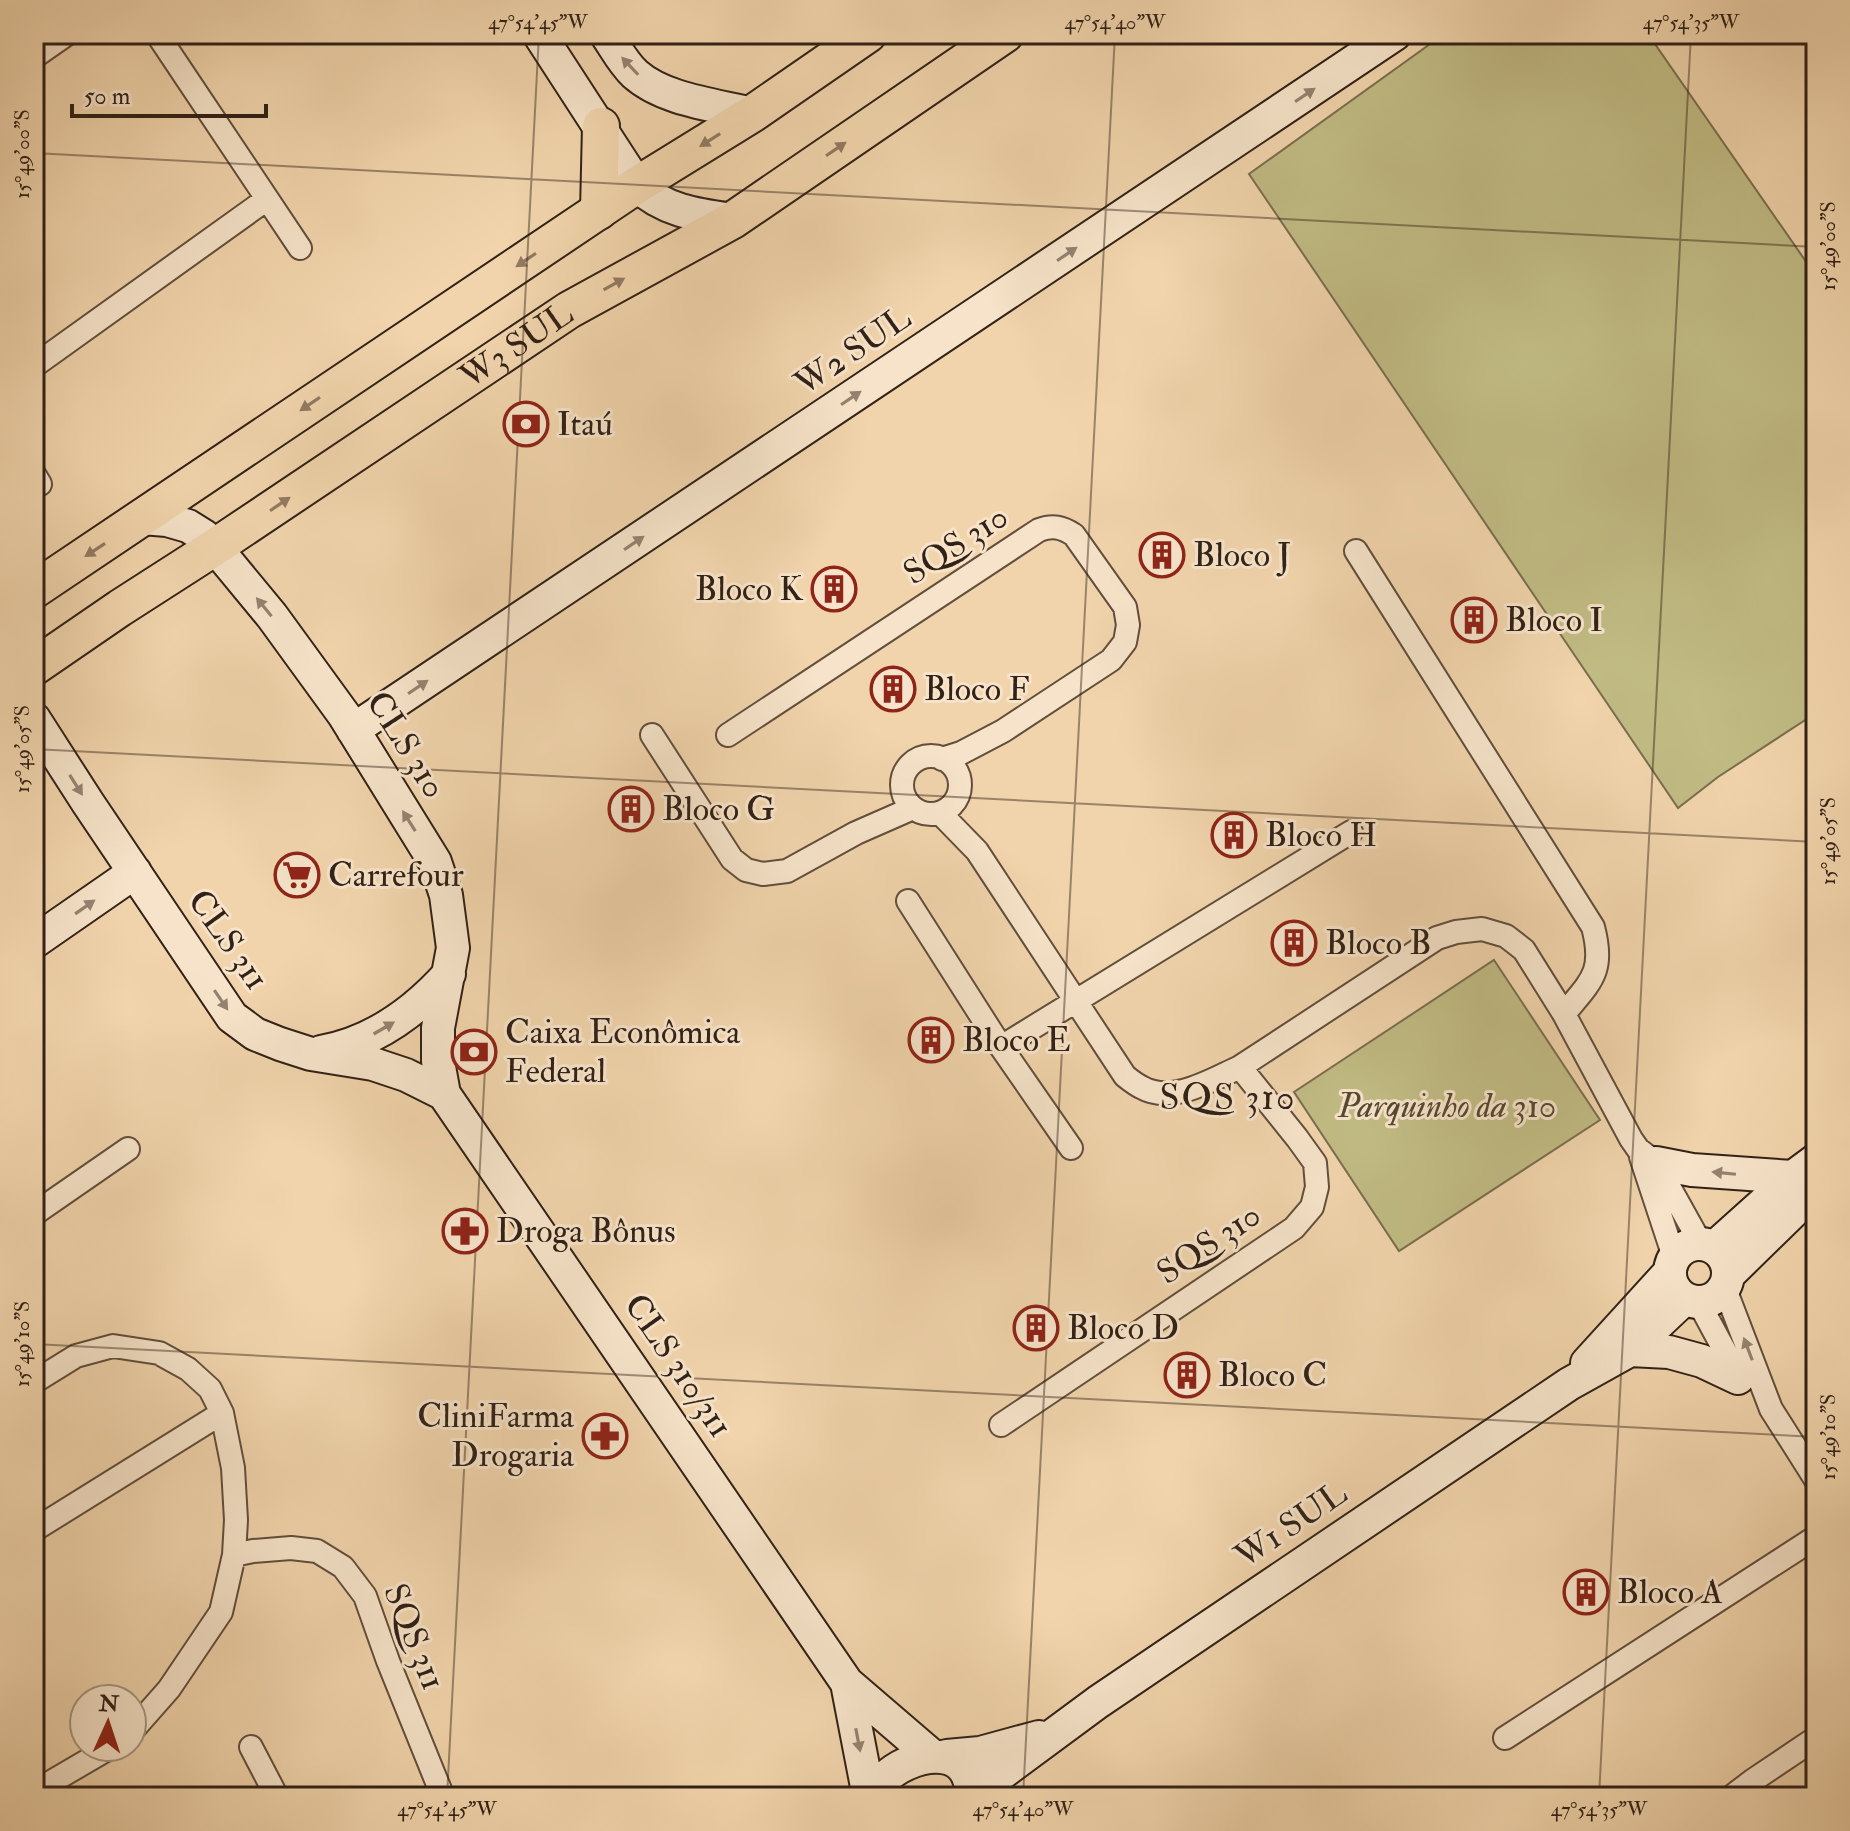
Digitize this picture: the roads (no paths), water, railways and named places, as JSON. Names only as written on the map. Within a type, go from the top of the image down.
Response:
[{"type":"main road","name":"W3 SUL","points":[[34,590],[637,185],[752,114],[868,34]]},
{"type":"main road","name":"W3 SUL","points":[[34,667],[569,310],[733,220],[1005,34]]},
{"type":"main road","points":[[599,211],[601,126]]},
{"type":"street","points":[[34,57],[67,34]]},
{"type":"street","points":[[157,34],[300,248]]},
{"type":"street","points":[[539,34],[637,185],[668,206],[703,216],[733,220]]},
{"type":"street","points":[[606,34],[636,75],[669,94],[752,114]]},
{"type":"street","name":"W2 SUL","points":[[353,730],[1395,34]]},
{"type":"street","points":[[34,366],[267,199]]},
{"type":"street","name":"CLS 310","points":[[142,518],[188,526],[215,547],[272,616],[353,730],[435,862],[446,895],[453,948],[438,1028],[438,1061],[444,1094]]},
{"type":"street","name":"SQS 310","points":[[728,735],[1039,530],[1057,527],[1074,535],[1125,607],[1128,625],[1125,642],[1111,660],[1003,731],[961,753],[942,759],[929,756],[916,761],[906,770],[902,783],[856,833]]},
{"type":"street","points":[[1356,551],[1593,927],[1598,946],[1598,964],[1590,982],[1564,1014]]},
{"type":"street","name":"CLS 311","points":[[34,719],[232,1017],[255,1034],[311,1054],[373,1064],[406,1075],[444,1094]]},
{"type":"street","name":"SQS 310","points":[[940,813],[952,806],[960,787],[1003,731]]},
{"type":"street","name":"SQS 310","points":[[652,735],[732,859],[746,870],[763,874],[787,871],[856,833],[913,808]]},
{"type":"street","points":[[942,759],[954,767],[977,851]]},
{"type":"street","points":[[902,783],[905,797],[913,808],[930,815],[940,813],[977,851],[1125,1076],[1143,1089],[1163,1094],[1191,1089],[1240,1067],[1437,938],[1482,929],[1506,936],[1524,950],[1647,1156],[1699,1273],[1738,1378]]},
{"type":"street","points":[[1001,1047],[1351,832]]},
{"type":"street","points":[[34,942],[135,872]]},
{"type":"street","points":[[908,901],[1001,1047],[1071,1148]]},
{"type":"street","points":[[311,1054],[334,1050],[382,1030],[429,996],[449,974]]},
{"type":"street","name":"SQS 310","points":[[1001,1425],[1294,1228],[1312,1207],[1317,1187],[1315,1163],[1240,1067]]},
{"type":"street","name":"CLS 310/311","points":[[444,1094],[847,1683],[940,1756],[960,1763],[967,1773],[972,1796]]},
{"type":"street","points":[[34,1214],[128,1149]]},
{"type":"street","points":[[1647,1156],[1692,1170],[1808,1175]]},
{"type":"street","name":"W1 SUL","points":[[1569,1384],[1808,1175]]},
{"type":"street","points":[[1699,1273],[1771,1409],[1816,1480]]},
{"type":"street","name":"W1 SUL","points":[[972,1796],[1057,1731],[1569,1384],[1630,1350],[1699,1273]]},
{"type":"street","points":[[34,1382],[76,1356],[113,1346],[159,1353],[188,1369],[210,1389],[222,1413],[233,1468],[236,1520],[234,1555],[221,1612],[169,1689],[148,1713]]},
{"type":"street","points":[[1630,1350],[1669,1352],[1702,1361],[1738,1378],[1771,1409]]},
{"type":"street","points":[[34,1530],[222,1413]]},
{"type":"street","points":[[1505,1738],[1816,1537]]},
{"type":"street","name":"SQS 311","points":[[234,1555],[291,1548],[317,1551],[343,1567],[365,1596],[443,1797]]},
{"type":"street","name":"CLS 310/311","points":[[847,1683],[870,1797]]},
{"type":"street","name":"W1 SUL","points":[[870,1797],[882,1780],[915,1760],[980,1753],[1057,1731]]},
{"type":"street","points":[[1731,1797],[1816,1738]]},
{"type":"street","points":[[251,1747],[277,1797]]},
{"type":"street","points":[[34,1792],[84,1763]]},
{"type":"place","name":"Itaú","points":[[526,424]]},
{"type":"place","name":"Bloco J","points":[[1162,555]]},
{"type":"place","name":"Bloco K","points":[[834,589]]},
{"type":"place","name":"Bloco I","points":[[1474,620]]},
{"type":"place","name":"Bloco F","points":[[893,689]]},
{"type":"place","name":"Bloco G","points":[[631,809]]},
{"type":"place","name":"Bloco H","points":[[1234,835]]},
{"type":"place","name":"Carrefour","points":[[297,875]]},
{"type":"place","name":"Bloco B","points":[[1294,943]]},
{"type":"place","name":"Bloco E","points":[[931,1040]]},
{"type":"place","name":"Caixa Econômica Federal","points":[[474,1052]]},
{"type":"place","name":"Droga Bônus","points":[[465,1231]]},
{"type":"place","name":"Bloco D","points":[[1036,1328]]},
{"type":"place","name":"Bloco C","points":[[1187,1375]]},
{"type":"place","name":"CliniFarma Drogaria","points":[[605,1436]]},
{"type":"place","name":"Bloco A","points":[[1586,1592]]},
{"type":"district","name":"SQS 310","points":[[1228,1097]]},
{"type":"park label","name":"Parquinho da 310","points":[[1447,1106]]}]
